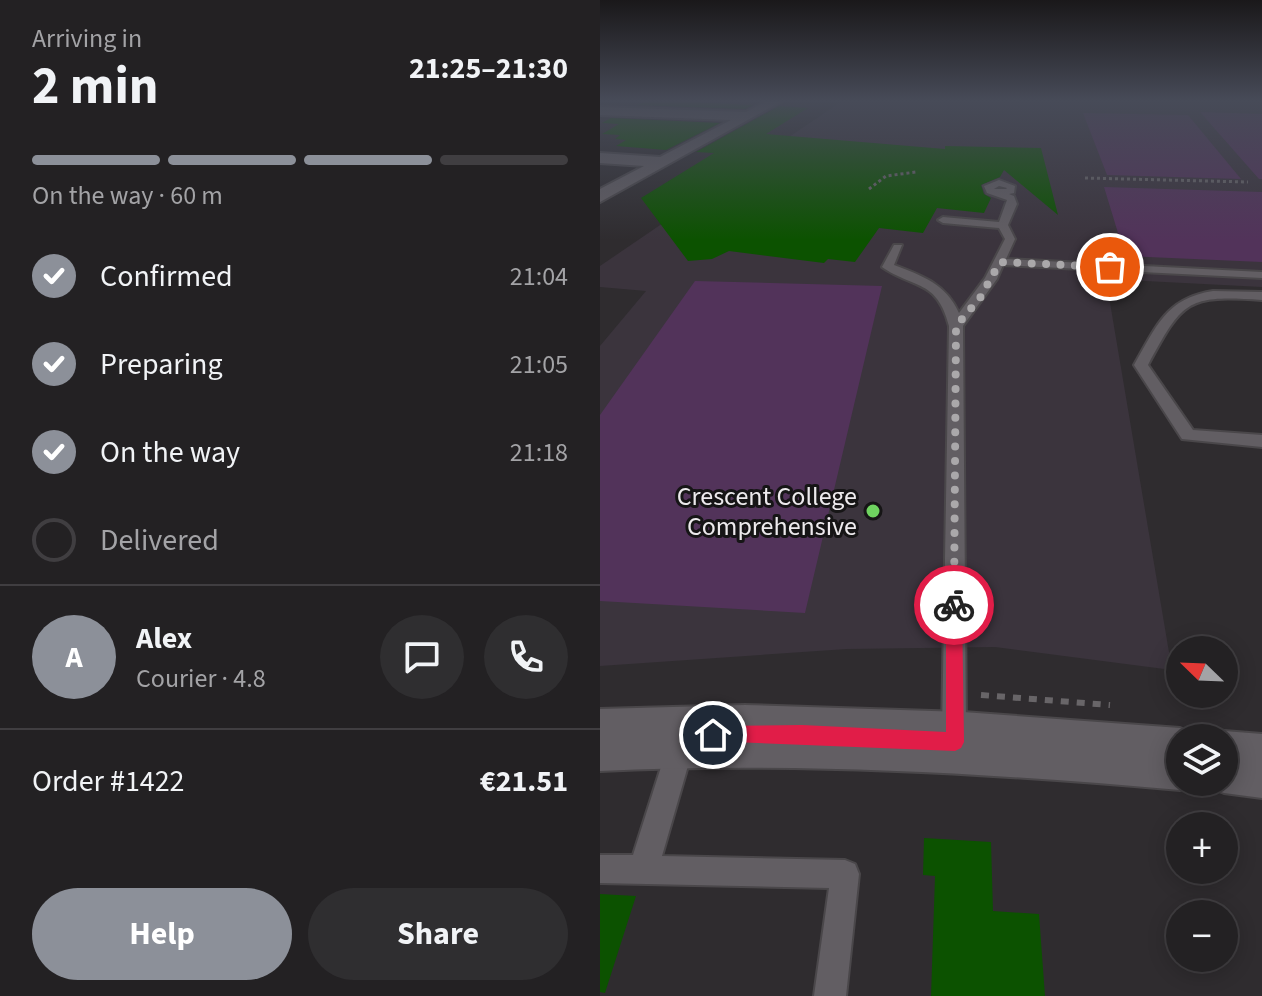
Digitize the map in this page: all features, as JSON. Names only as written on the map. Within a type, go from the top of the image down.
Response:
[{"type":"main road","points":[[600,740],[684,735],[802,734],[1166,758]]},
{"type":"main road","points":[[1238,763],[1262,766]]},
{"type":"street","points":[[600,196],[691,147]]},
{"type":"street","points":[[600,158],[664,162]]},
{"type":"lane","points":[[956,326],[980,298],[1010,239],[1003,225],[1012,204],[1011,198],[1002,193]]},
{"type":"lane","points":[[943,220],[1003,225]]},
{"type":"lane","points":[[898,247],[888,267],[924,280],[943,293],[952,308],[956,326],[955,742]]},
{"type":"lane","points":[[1000,262],[1262,275]]},
{"type":"lane","points":[[1262,296],[1227,294],[1181,301],[1170,312],[1141,365],[1188,435],[1262,441]]},
{"type":"lane","points":[[643,870],[684,735]]},
{"type":"lane","points":[[600,869],[845,874],[830,996]]},
{"type":"path","points":[[869,189],[886,176],[916,172]]},
{"type":"path","points":[[1085,178],[1248,182]]},
{"type":"shaded area","name":"Crescent College Comprehensive","points":[[774,147],[1262,147],[1262,287],[1106,279],[1166,636],[1166,669],[995,647],[847,649],[600,666],[600,346],[646,291],[600,287],[600,266]]},
{"type":"shaded area","points":[[1096,147],[1215,147],[1241,179],[1107,175]]},
{"type":"shaded area","points":[[1231,147],[1262,147],[1262,179]]},
{"type":"shaded area","points":[[1104,187],[1262,192],[1262,262],[1125,256]]},
{"type":"shaded area","points":[[695,281],[882,286],[805,613],[600,601],[600,415]]},
{"type":"building","points":[[635,147],[671,147],[666,150]]},
{"type":"building","points":[[704,147],[1041,148],[1058,215],[1004,170],[1000,177],[981,185],[984,194],[991,198],[984,213],[937,208],[923,233],[879,228],[855,262],[828,259],[824,263],[729,251],[712,259],[688,261],[641,198],[714,153],[696,152]]},
{"type":"building","points":[[924,838],[991,842],[993,911],[1039,914],[1045,996],[931,996],[935,876],[923,875]]},
{"type":"building","points":[[600,894],[636,896],[605,993],[600,992]]},
{"type":"way so far","points":[[954,605],[956,326],[980,298],[1000,262],[1110,267]]},
{"type":"place","name":"Crescent College Comprehensive","points":[[873,511]]},
{"type":"route","points":[[713,735],[802,734],[955,742],[954,605]]}]
